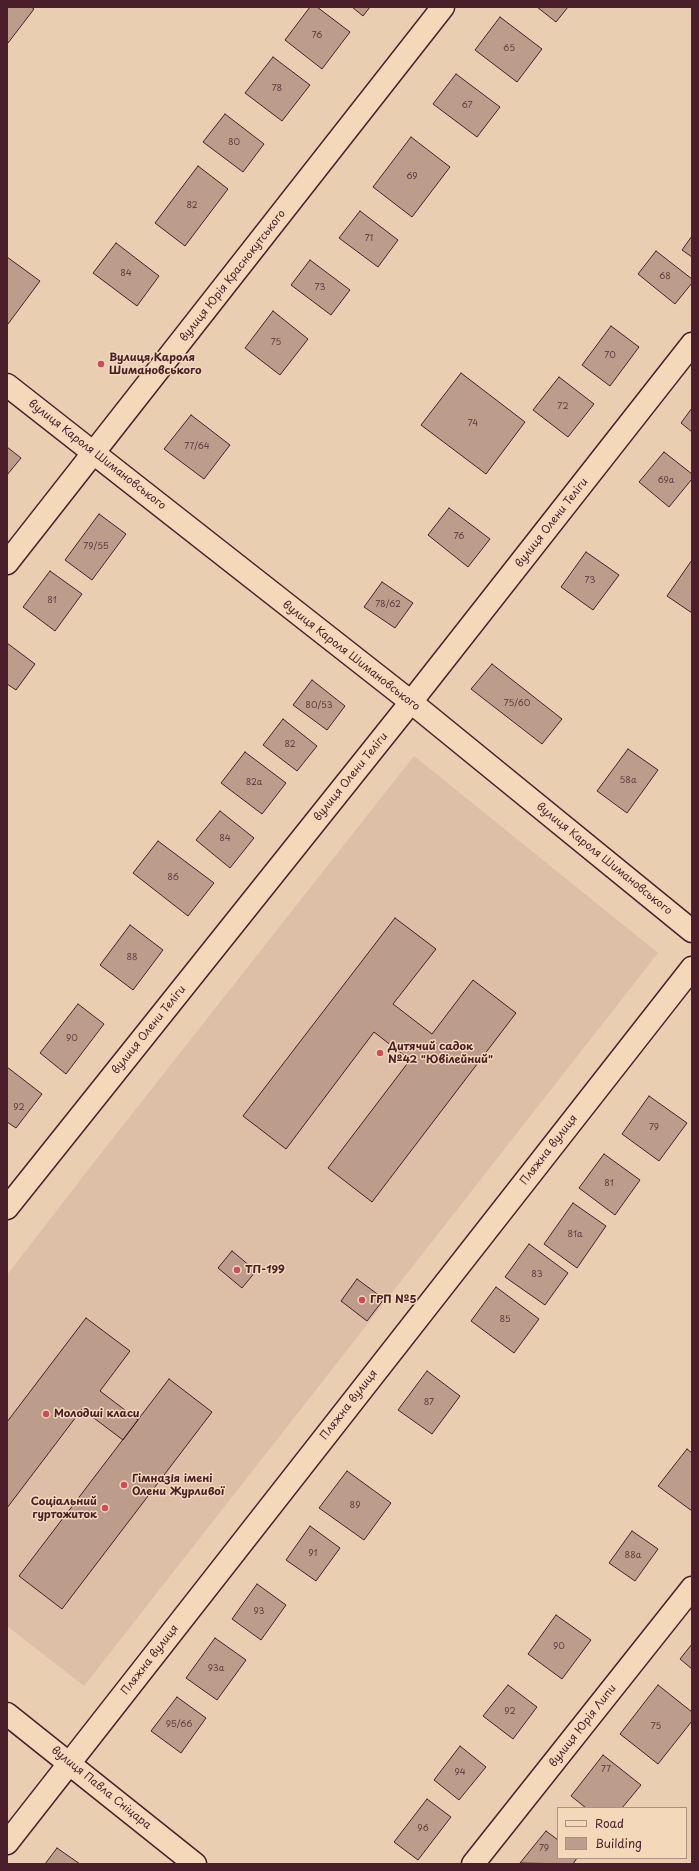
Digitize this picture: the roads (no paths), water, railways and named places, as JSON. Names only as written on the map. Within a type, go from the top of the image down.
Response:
[{"type":"street","name":"вулиця Юрія Краснокутського","points":[[7,563],[443,7]]},
{"type":"street","name":"вулиця Олени Теліги","points":[[7,1208],[411,702],[692,344]]},
{"type":"street","name":"вулиця Кароля Шимановського","points":[[7,385],[411,702],[692,930]]},
{"type":"street","name":"Пляжна вулиця","points":[[7,1843],[692,968]]},
{"type":"street","name":"вулиця Юрія Липи","points":[[473,1864],[692,1588]]},
{"type":"street","name":"вулиця Павла Сніцара","points":[[7,1714],[70,1762],[195,1864]]},
{"type":"place","name":"Вулиця Кароля Шимановського","points":[[101,364]]},
{"type":"place","name":"Дитячий садок №42 \"Ювілейний\"","points":[[380,1053]]},
{"type":"place","name":"ТП-199","points":[[237,1270]]},
{"type":"place","name":"ГРП №5","points":[[362,1300]]},
{"type":"place","name":"Молодші класи","points":[[46,1414]]},
{"type":"place","name":"Гімназія імені Олени Журливої","points":[[124,1485]]},
{"type":"place","name":"Соціальний гуртожиток","points":[[105,1508]]}]
